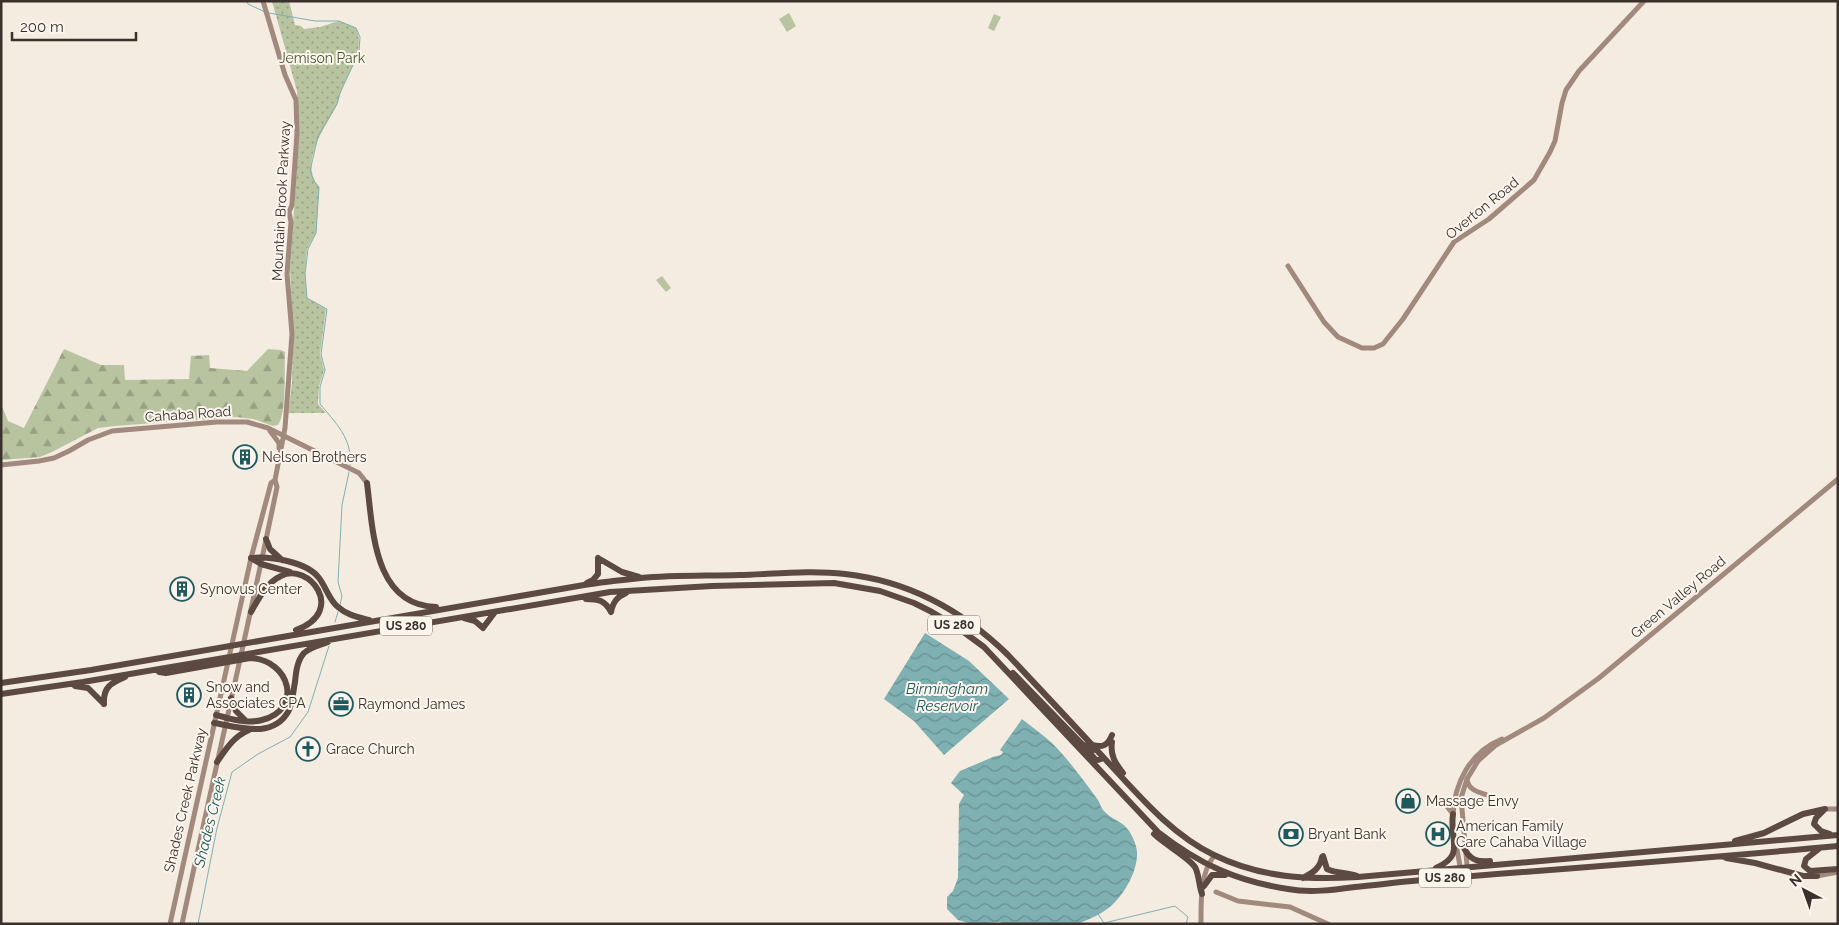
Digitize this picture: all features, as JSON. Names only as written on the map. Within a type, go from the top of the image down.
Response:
[{"type":"highway","points":[[367,483],[376,547],[382,568],[390,582],[398,592],[415,603],[430,607],[450,608]]},
{"type":"highway","points":[[266,538],[270,549],[283,561]]},
{"type":"highway","points":[[251,558],[262,557],[283,561],[302,566],[314,572],[336,606],[346,614],[373,621]]},
{"type":"highway","points":[[251,558],[261,564],[305,576],[316,585],[320,593],[321,606],[316,619],[310,624],[280,636]]},
{"type":"highway","points":[[584,584],[594,580],[598,574],[598,558],[622,572],[642,578]]},
{"type":"highway","name":"US 280","points":[[1,684],[584,584],[642,578],[815,572],[845,574],[881,580],[912,590],[951,609],[987,634],[1170,827],[1214,856],[1253,870],[1278,876],[1303,878],[1358,877],[1836,835]]},
{"type":"highway","points":[[251,612],[262,593],[272,581],[282,575],[292,573]]},
{"type":"highway","points":[[513,609],[531,603],[599,590],[606,586],[608,582]]},
{"type":"highway","name":"US 280","points":[[210,662],[343,636],[610,592],[712,586],[834,583],[880,591],[914,603],[954,625],[984,647],[1158,832],[1182,851],[1208,866],[1248,881],[1289,890],[1315,892],[1465,877],[1838,846]]},
{"type":"highway","points":[[567,599],[601,600],[608,605],[610,612],[616,598],[631,591]]},
{"type":"highway","points":[[460,617],[475,622],[483,628],[495,612]]},
{"type":"highway","points":[[217,762],[232,740],[239,734],[250,730],[271,727],[288,712],[289,696],[300,658],[309,649],[343,636]]},
{"type":"highway","points":[[984,647],[1022,681],[1095,759],[1104,758]]},
{"type":"highway","points":[[1,694],[151,670],[166,673],[210,662],[250,658],[270,663],[282,674],[287,684],[289,696],[274,715],[261,720],[226,721]]},
{"type":"highway","points":[[66,685],[88,688],[104,704],[105,691],[111,683],[136,673]]},
{"type":"highway","points":[[231,698],[236,711],[246,721]]},
{"type":"highway","points":[[215,719],[250,730]]},
{"type":"highway","points":[[1082,744],[1092,751],[1092,745],[1107,745],[1112,739],[1112,755],[1115,763],[1154,810]]},
{"type":"highway","points":[[1132,806],[1136,814],[1158,838],[1190,862],[1197,873],[1202,894]]},
{"type":"highway","points":[[1825,809],[1816,818],[1814,824],[1821,832],[1836,835]]},
{"type":"highway","points":[[1718,846],[1764,833],[1803,814],[1825,809]]},
{"type":"highway","points":[[1429,871],[1448,862],[1454,854],[1453,814]]},
{"type":"highway","points":[[1823,847],[1806,858],[1804,866],[1810,871],[1838,870]]},
{"type":"highway","points":[[1464,848],[1474,860],[1501,860],[1508,864]]},
{"type":"highway","points":[[1303,878],[1315,871],[1321,864],[1323,856],[1327,869],[1334,873],[1349,873],[1358,877]]},
{"type":"highway","points":[[1718,857],[1755,863],[1802,876],[1817,876]]},
{"type":"highway","points":[[1204,886],[1212,876],[1218,874],[1233,876]]},
{"type":"street","name":"Mountain Brook Parkway","points":[[263,1],[285,75],[296,100],[297,133],[292,206],[289,212],[291,222],[287,274],[292,334],[284,436]]},
{"type":"street","name":"Overton Road","points":[[1288,266],[1324,322],[1338,337],[1362,348],[1374,348],[1383,344],[1403,320],[1454,242],[1489,219],[1534,180],[1555,140],[1566,90],[1579,71],[1644,1]]},
{"type":"street","name":"Cahaba Road","points":[[1,465],[54,458],[88,440],[112,431],[216,422],[248,422],[268,428],[359,473],[367,483]]},
{"type":"street","points":[[268,428],[279,443],[280,453]]},
{"type":"street","name":"Shades Creek Parkway","points":[[182,924],[251,612],[277,487],[275,480],[284,436]]},
{"type":"street","name":"Green Valley Road","points":[[1463,867],[1462,798],[1467,779],[1478,760],[1496,745],[1530,728],[1599,678],[1838,479]]},
{"type":"street","name":"Shades Creek Parkway","points":[[170,924],[251,558],[271,482],[275,480]]},
{"type":"street","name":"Green Valley Road","points":[[1465,877],[1453,814],[1455,797],[1462,776],[1474,757],[1494,742],[1530,728]]},
{"type":"street","points":[[1467,779],[1468,785],[1471,788],[1486,794]]},
{"type":"street","points":[[1440,801],[1453,814]]},
{"type":"street","points":[[1825,809],[1838,809]]},
{"type":"street","points":[[1201,924],[1202,894],[1208,866],[1214,856]]},
{"type":"street","points":[[1817,876],[1838,870]]},
{"type":"street","points":[[1216,892],[1238,901],[1290,907],[1328,924]]},
{"type":"green space","name":"Jemison Park","points":[[272,1],[289,1],[295,25],[301,26],[304,29],[320,27],[339,21],[356,28],[359,36],[355,61],[312,157],[313,178],[319,187],[316,233],[307,249],[305,274],[307,298],[326,309],[320,354],[324,370],[319,386],[318,404],[326,413],[288,413],[292,383],[293,333],[290,270],[299,133],[297,91]]},
{"type":"green space","points":[[789,13],[796,26],[787,32],[779,19]]},
{"type":"green space","points":[[994,14],[1001,17],[994,31],[988,28]]},
{"type":"green space","points":[[662,276],[671,288],[666,292],[656,280]]},
{"type":"green space","points":[[64,349],[101,365],[124,365],[125,380],[189,379],[191,356],[209,355],[210,368],[247,371],[268,349],[281,350],[285,352],[284,401],[281,419],[278,425],[273,426],[253,419],[236,417],[98,428],[40,457],[1,460],[1,404],[8,421],[24,428]]},
{"type":"water","name":"Birmingham Reservoir","points":[[925,633],[969,661],[1009,699],[944,755],[914,721],[884,699]]},
{"type":"water","points":[[1022,719],[1049,740],[1070,763],[1098,800],[1103,810],[1126,827],[1136,846],[1137,856],[1134,870],[1120,896],[1104,911],[1078,924],[1004,924],[1000,922],[972,924],[958,920],[947,909],[947,897],[953,891],[958,878],[959,804],[964,795],[951,783],[960,771],[1001,755],[1003,752],[1000,750]]},
{"type":"waterway","name":"Shades Creek","points":[[247,1],[248,4],[265,12]]},
{"type":"waterway","name":"Shades Creek","points":[[269,13],[315,21],[339,21],[356,28],[360,37],[359,52],[340,93],[337,104],[318,136],[310,171],[319,187],[316,233],[308,249],[305,274],[307,298],[327,309],[321,354],[325,370],[320,387],[320,404],[337,424],[346,439],[349,447],[350,465]]},
{"type":"waterway","name":"Shades Creek","points":[[340,605],[342,596],[338,582],[342,505],[349,472]]},
{"type":"waterway","name":"Shades Creek","points":[[335,622],[338,612]]},
{"type":"waterway","name":"Shades Creek","points":[[198,924],[217,828],[232,772],[258,754],[290,737],[308,712],[329,646]]},
{"type":"waterway","points":[[1098,914],[1104,923],[1175,906],[1188,917],[1186,924]]},
{"type":"place","name":"Nelson Brothers","points":[[245,457]]},
{"type":"place","name":"Synovus Center","points":[[182,589]]},
{"type":"place","name":"Snow and Associates CPA","points":[[189,695]]},
{"type":"place","name":"Raymond James","points":[[341,704]]},
{"type":"place","name":"Grace Church","points":[[308,749]]},
{"type":"place","name":"Massage Envy","points":[[1408,801]]},
{"type":"place","name":"Bryant Bank","points":[[1291,834]]},
{"type":"place","name":"American Family Care Cahaba Village","points":[[1438,834]]}]
